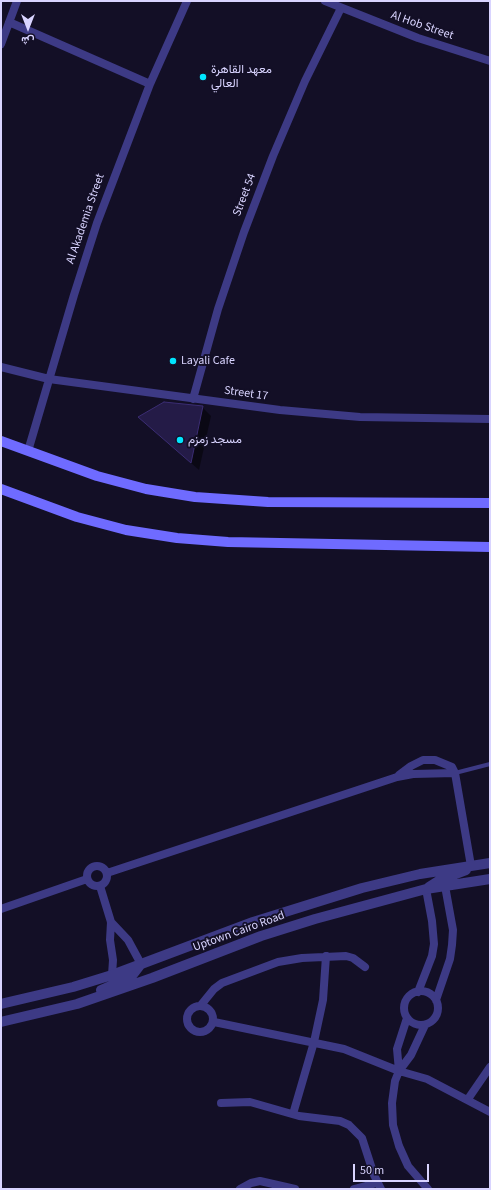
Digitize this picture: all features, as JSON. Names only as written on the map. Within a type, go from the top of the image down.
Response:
[{"type":"main road","points":[[1,441],[73,469],[121,483],[195,497],[268,502],[490,504]]},
{"type":"main road","points":[[1,488],[53,509],[89,520],[126,530],[177,538],[228,542],[490,546]]},
{"type":"street","points":[[1,44],[18,1]]},
{"type":"street","name":"Al Akademia Street","points":[[28,451],[97,223],[150,84],[187,1]]},
{"type":"street","name":"Al Hob Street","points":[[325,1],[418,38],[490,61]]},
{"type":"street","name":"Street 54","points":[[193,399],[218,309],[273,156],[305,81],[341,8]]},
{"type":"street","points":[[9,22],[150,84]]},
{"type":"street","name":"Street 17","points":[[1,367],[50,379],[280,410],[360,417],[452,420],[490,419]]},
{"type":"street","points":[[397,777],[411,766],[423,760],[435,760],[452,767],[455,773],[471,866],[458,874],[440,880],[426,889],[433,926],[434,944],[432,956],[418,992]]},
{"type":"street","points":[[107,873],[397,777],[413,774],[455,773]]},
{"type":"street","name":"Uptown Cairo Road","points":[[1,1004],[112,975],[312,902],[420,874],[490,863]]},
{"type":"street","points":[[94,866],[102,867],[107,873],[106,881],[100,886],[92,885],[87,879],[87,871],[94,866]]},
{"type":"street","points":[[1,909],[87,879]]},
{"type":"street","name":"Uptown Cairo Road","points":[[1,1022],[77,1004],[152,978],[261,936],[315,919],[426,889],[490,879]]},
{"type":"street","points":[[100,886],[111,922],[110,940],[113,960],[112,975]]},
{"type":"street","points":[[428,1189],[408,1166],[399,1146],[393,1125],[392,1103],[395,1081],[399,1070],[411,1055],[426,1025],[436,1017],[438,1008],[436,1000],[450,959],[452,945],[453,930],[445,886]]},
{"type":"street","points":[[77,1004],[97,992],[131,977],[141,964],[128,940],[111,922]]},
{"type":"street","points":[[201,1005],[209,1009],[212,1013],[214,1022],[205,1032],[191,1029],[188,1025],[187,1016],[192,1008],[201,1005],[214,989],[231,978],[290,960],[326,956],[346,956],[359,961],[364,967]]},
{"type":"street","points":[[294,1114],[314,1042],[325,985],[326,956]]},
{"type":"street","points":[[426,1025],[413,1023],[407,1018],[404,1010],[406,1002],[410,995],[418,992],[428,993],[436,1000]]},
{"type":"street","points":[[399,1070],[397,1049],[407,1018]]},
{"type":"street","points":[[214,1022],[344,1049],[427,1079],[468,1099],[490,1112]]},
{"type":"street","points":[[468,1099],[490,1067]]},
{"type":"street","points":[[221,1103],[230,1101],[250,1102],[294,1114],[340,1121],[356,1131],[366,1147],[379,1186],[354,1189]]},
{"type":"street","points":[[240,1189],[251,1183],[260,1181],[295,1189]]},
{"type":"lane","points":[[455,773],[490,764]]},
{"type":"building","name":"مسجد زمزم","points":[[164,402],[203,406],[191,463],[138,417]]},
{"type":"place","name":"معهد القاهرة العالي","points":[[203,77]]},
{"type":"place","name":"Layali Cafe","points":[[173,361]]},
{"type":"place","name":"مسجد زمزم","points":[[180,440]]}]
